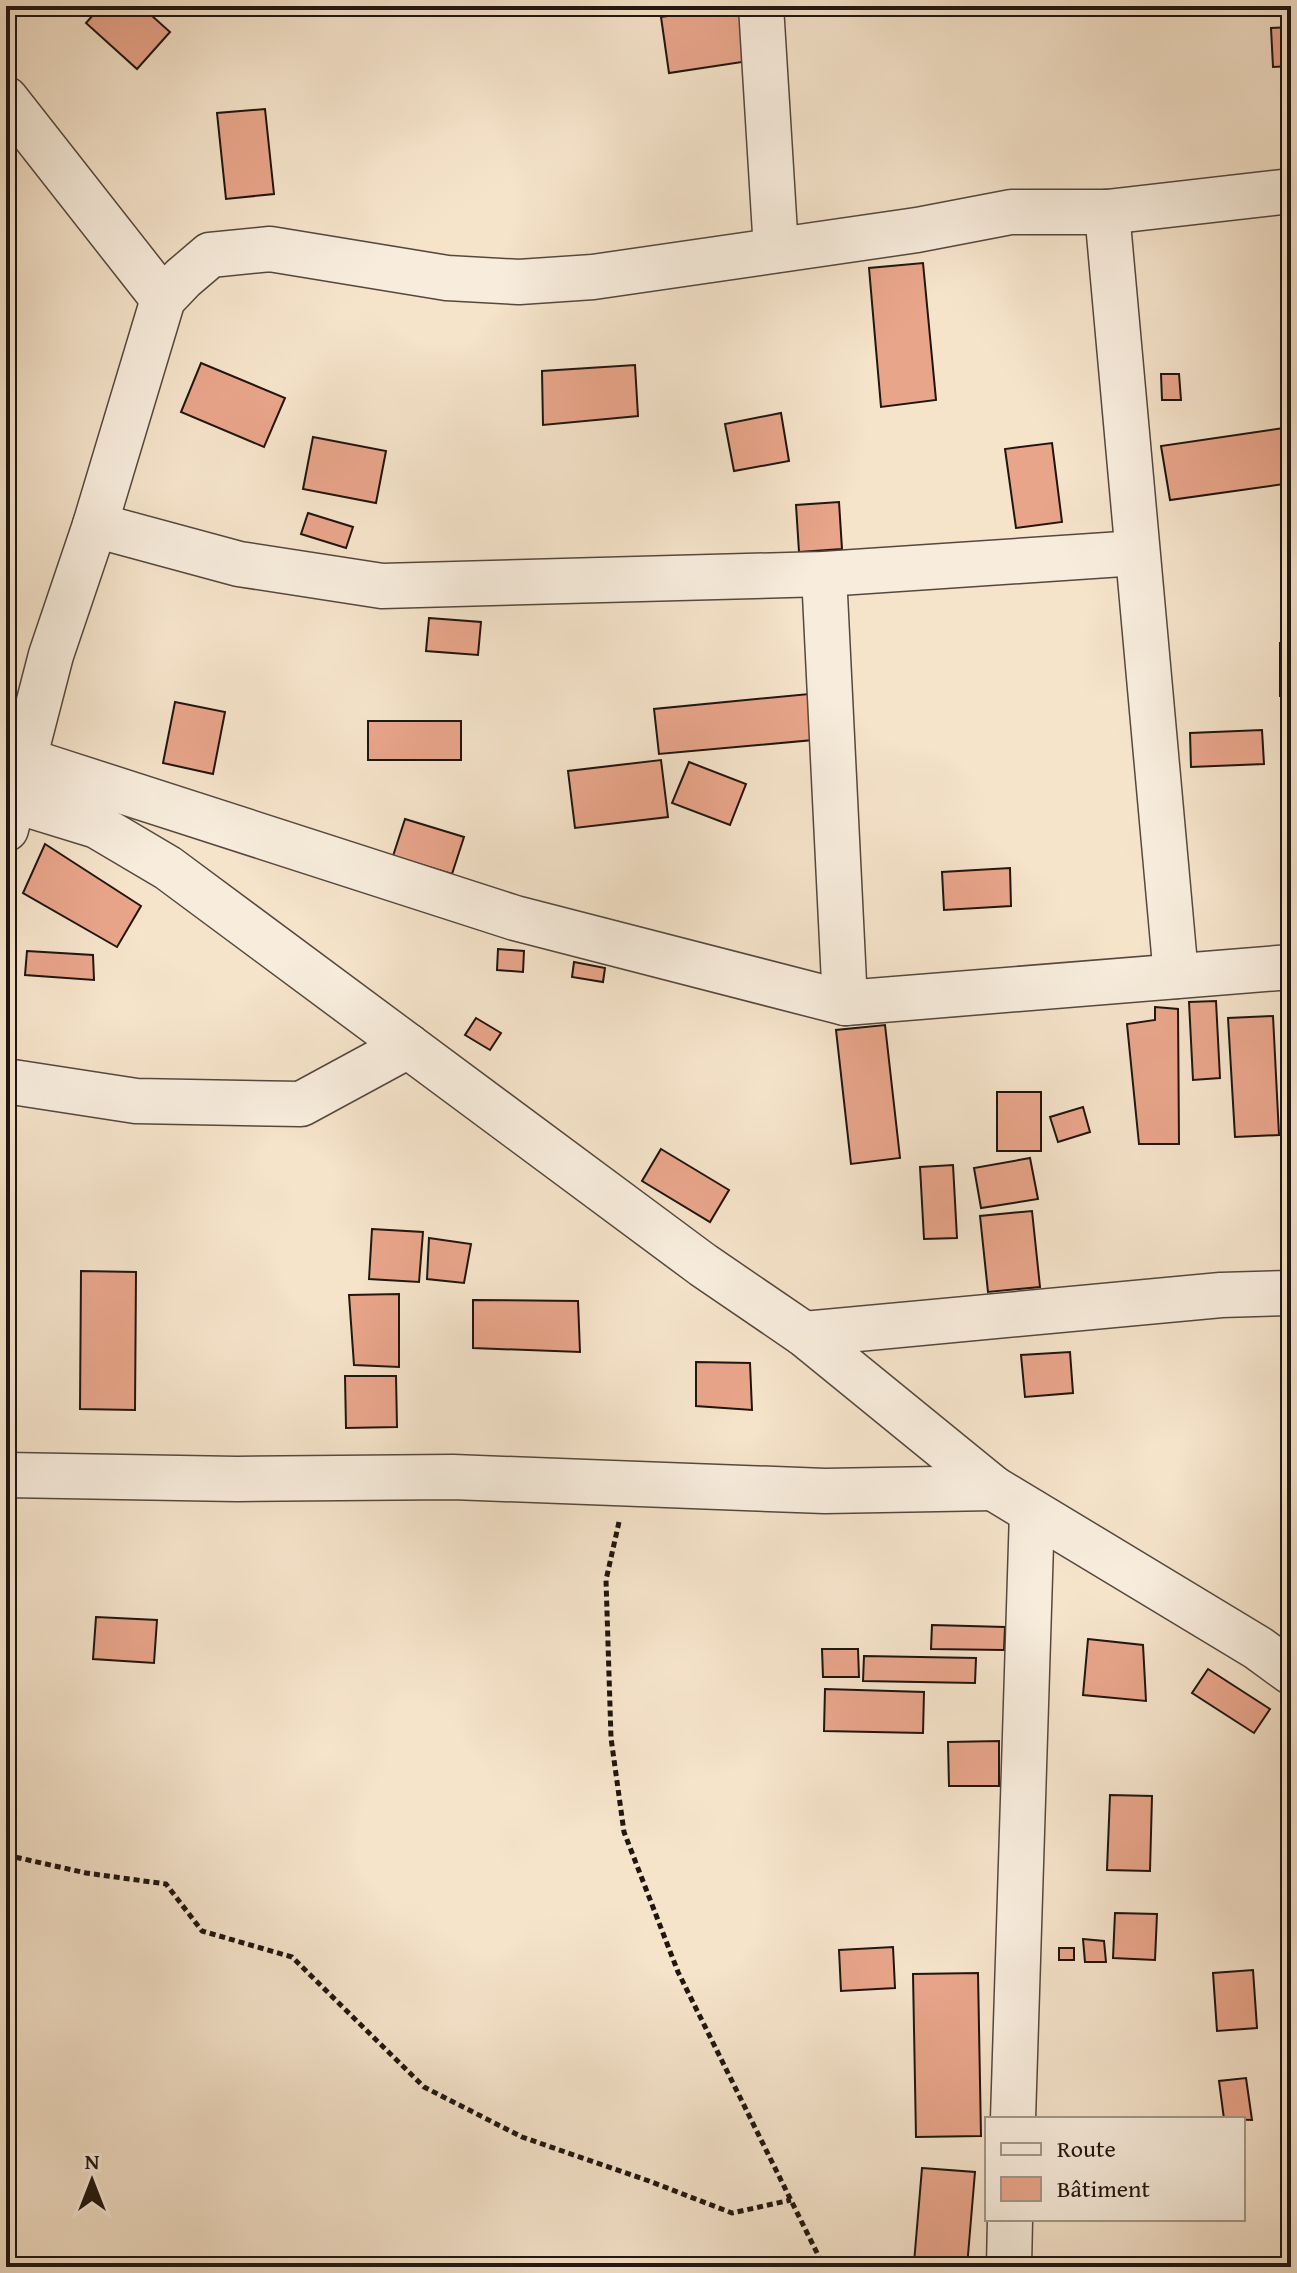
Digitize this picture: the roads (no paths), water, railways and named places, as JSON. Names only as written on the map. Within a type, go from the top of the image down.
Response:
[{"type":"street","points":[[761,6],[776,250]]},
{"type":"street","points":[[6,99],[163,299]]},
{"type":"street","points":[[13,797],[51,655],[95,525],[163,299],[210,255],[270,249],[447,278],[519,282],[593,277],[917,230],[1011,212],[1107,212],[1291,191]]},
{"type":"street","points":[[1107,212],[1176,976]]},
{"type":"street","points":[[95,525],[239,564],[382,586],[824,574],[1137,553]]},
{"type":"street","points":[[824,574],[845,1003]]},
{"type":"street","points":[[13,797],[515,918],[845,1003],[1291,967]]},
{"type":"street","points":[[13,797],[97,826],[168,868],[703,1265],[804,1334],[993,1488],[1280,1655]]},
{"type":"street","points":[[6,1081],[136,1101],[301,1104],[408,1046]]},
{"type":"street","points":[[804,1334],[1221,1295],[1291,1293]]},
{"type":"street","points":[[6,1475],[237,1479],[453,1477],[825,1491],[993,1488]]},
{"type":"street","points":[[1013,2117],[1032,1512]]},
{"type":"street","points":[[1009,2267],[1010,2221]]}]
